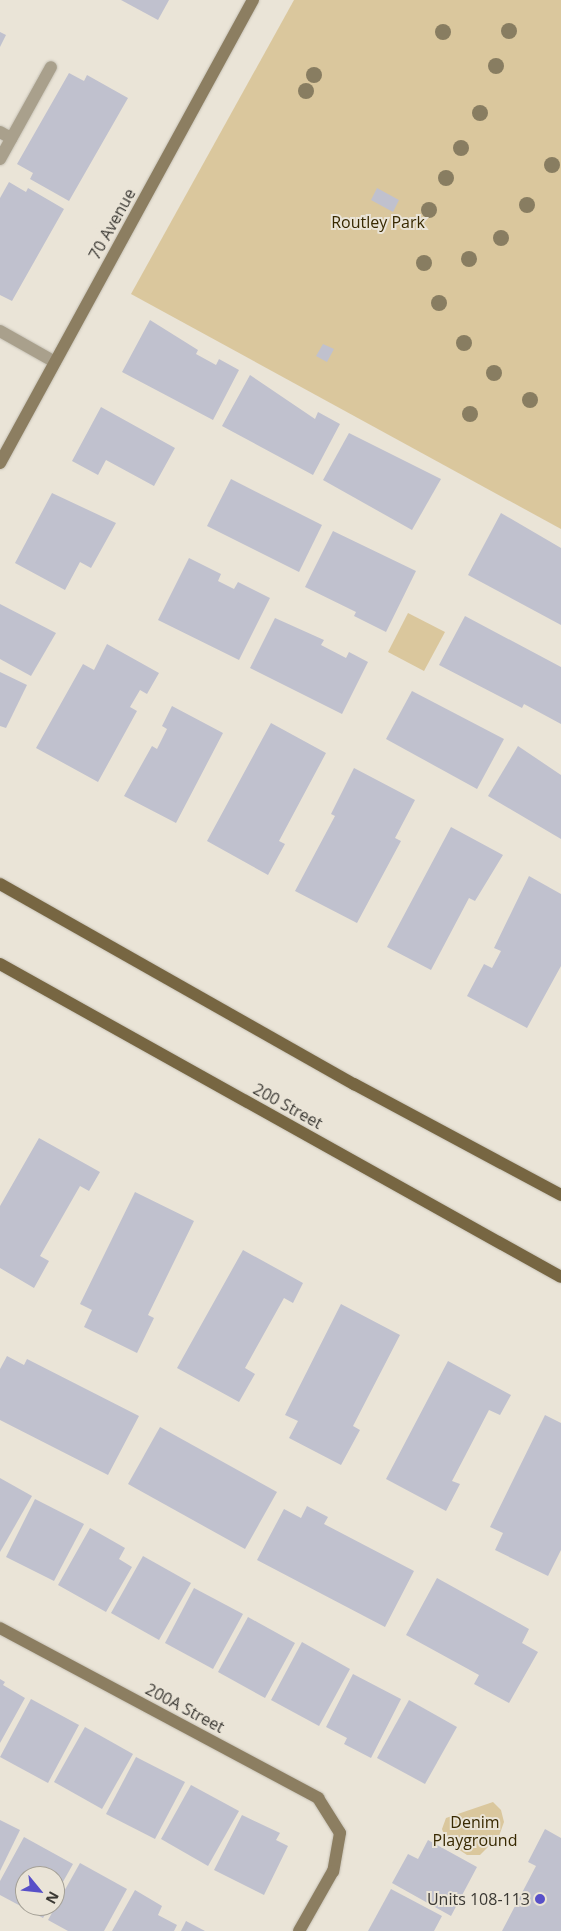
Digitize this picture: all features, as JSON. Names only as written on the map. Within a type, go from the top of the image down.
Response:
[{"type":"main road","points":[[0,884],[354,1084],[561,1195]]},
{"type":"main road","name":"200 Street","points":[[0,964],[561,1277]]},
{"type":"street","name":"70 Avenue","points":[[0,463],[253,0]]},
{"type":"street","name":"200A Street","points":[[0,1628],[318,1798],[340,1833],[333,1871],[299,1931]]},
{"type":"lane","points":[[0,159],[6,135],[51,66]]},
{"type":"lane","points":[[0,331],[55,362]]},
{"type":"green space","name":"Routley Park","points":[[294,0],[561,0],[561,529],[131,294]]},
{"type":"green space","points":[[408,613],[445,632],[424,671],[388,652]]},
{"type":"green space","name":"Denim Playground","points":[[493,1802],[501,1810],[504,1822],[499,1836],[480,1855],[467,1855],[446,1841],[442,1829],[446,1818]]},
{"type":"building","points":[[121,0],[169,0],[158,20]]},
{"type":"building","points":[[0,32],[6,35],[0,47]]},
{"type":"building","points":[[69,73],[84,81],[87,75],[128,98],[69,201],[30,179],[33,173],[17,164]]},
{"type":"building","points":[[9,182],[26,192],[28,188],[64,209],[12,301],[0,295],[0,198]]},
{"type":"building","points":[[377,188],[399,200],[393,212],[371,200]]},
{"type":"building","points":[[150,320],[198,350],[196,354],[216,365],[219,359],[239,370],[213,420],[122,372]]},
{"type":"building","points":[[323,344],[334,349],[327,362],[316,356]]},
{"type":"building","points":[[250,375],[315,419],[318,412],[340,424],[313,475],[222,426]]},
{"type":"building","points":[[101,407],[175,448],[154,486],[106,460],[98,475],[72,461]]},
{"type":"building","points":[[349,433],[441,479],[412,530],[323,480]]},
{"type":"building","points":[[231,479],[322,525],[299,572],[207,526]]},
{"type":"building","points":[[52,493],[116,523],[91,568],[80,562],[65,590],[15,563]]},
{"type":"building","points":[[501,513],[561,548],[561,625],[468,575]]},
{"type":"building","points":[[333,531],[416,571],[386,632],[354,616],[356,612],[305,587]]},
{"type":"building","points":[[189,558],[221,574],[218,581],[234,589],[238,582],[270,598],[239,660],[158,620]]},
{"type":"building","points":[[0,604],[56,633],[31,676],[0,659]]},
{"type":"building","points":[[465,616],[561,667],[561,724],[524,704],[522,708],[439,665]]},
{"type":"building","points":[[275,618],[324,640],[321,645],[346,658],[349,652],[368,662],[342,714],[250,668]]},
{"type":"building","points":[[107,644],[159,673],[147,694],[140,690],[130,707],[137,711],[98,782],[36,748],[83,664],[94,670]]},
{"type":"building","points":[[0,672],[27,685],[6,728],[0,726]]},
{"type":"building","points":[[412,691],[504,739],[477,789],[386,739]]},
{"type":"building","points":[[172,706],[223,733],[176,823],[124,796],[152,746],[157,749],[167,729],[162,726]]},
{"type":"building","points":[[271,723],[326,753],[279,841],[285,844],[268,875],[207,841]]},
{"type":"building","points":[[518,746],[561,775],[561,839],[488,796]]},
{"type":"building","points":[[354,768],[415,800],[395,838],[401,841],[357,923],[295,891],[335,816],[331,814]]},
{"type":"building","points":[[451,827],[503,855],[475,901],[469,898],[431,970],[387,947]]},
{"type":"building","points":[[529,876],[561,894],[561,966],[527,1028],[467,996],[484,964],[492,968],[501,951],[494,948]]},
{"type":"building","points":[[39,1138],[100,1172],[89,1191],[80,1186],[40,1256],[49,1261],[34,1288],[0,1268],[0,1206]]},
{"type":"building","points":[[135,1192],[194,1221],[148,1315],[154,1318],[137,1353],[84,1327],[92,1310],[80,1304]]},
{"type":"building","points":[[243,1250],[303,1283],[293,1303],[284,1298],[245,1368],[255,1374],[239,1402],[177,1368]]},
{"type":"building","points":[[341,1304],[400,1335],[353,1426],[360,1430],[341,1465],[289,1438],[298,1421],[285,1415]]},
{"type":"building","points":[[7,1356],[24,1365],[27,1359],[139,1416],[108,1475],[0,1420],[0,1369]]},
{"type":"building","points":[[448,1361],[511,1395],[500,1415],[489,1410],[452,1481],[460,1484],[446,1511],[386,1479]]},
{"type":"building","points":[[545,1415],[561,1423],[561,1550],[548,1576],[495,1550],[503,1533],[490,1527]]},
{"type":"building","points":[[160,1427],[277,1492],[245,1549],[128,1484]]},
{"type":"building","points":[[0,1478],[32,1496],[0,1552]]},
{"type":"building","points":[[35,1499],[84,1524],[54,1581],[6,1557]]},
{"type":"building","points":[[307,1506],[328,1517],[324,1524],[414,1571],[385,1627],[257,1560],[284,1509],[301,1518]]},
{"type":"building","points":[[90,1528],[125,1548],[119,1559],[132,1567],[106,1612],[58,1585]]},
{"type":"building","points":[[143,1556],[191,1583],[159,1640],[111,1613]]},
{"type":"building","points":[[437,1578],[529,1629],[522,1643],[538,1652],[509,1703],[474,1684],[479,1675],[406,1635]]},
{"type":"building","points":[[194,1588],[243,1614],[213,1669],[165,1643]]},
{"type":"building","points":[[248,1617],[295,1643],[265,1698],[218,1672]]},
{"type":"building","points":[[302,1642],[350,1669],[319,1726],[271,1700]]},
{"type":"building","points":[[353,1674],[401,1699],[371,1758],[344,1744],[347,1738],[326,1727]]},
{"type":"building","points":[[0,1679],[5,1682],[3,1685],[25,1698],[0,1743]]},
{"type":"building","points":[[31,1699],[79,1725],[48,1783],[0,1757]]},
{"type":"building","points":[[409,1700],[457,1727],[425,1784],[377,1758]]},
{"type":"building","points":[[85,1727],[133,1754],[102,1809],[54,1782]]},
{"type":"building","points":[[136,1757],[185,1782],[155,1839],[106,1814]]},
{"type":"building","points":[[191,1785],[239,1811],[208,1866],[161,1839]]},
{"type":"building","points":[[242,1815],[280,1833],[276,1840],[288,1846],[264,1895],[214,1870]]},
{"type":"building","points":[[0,1820],[20,1830],[0,1871]]},
{"type":"building","name":"Units 108-113","points":[[545,1829],[561,1838],[561,1931],[502,1931],[536,1866],[528,1862]]},
{"type":"building","points":[[24,1837],[73,1864],[65,1878],[65,1866],[15,1866],[15,1903],[0,1895],[0,1881]]},
{"type":"building","points":[[428,1840],[477,1867],[451,1916],[392,1883],[408,1854],[418,1859]]},
{"type":"building","points":[[80,1863],[127,1889],[104,1931],[68,1931],[48,1920],[50,1916],[65,1916],[65,1890]]},
{"type":"building","points":[[391,1889],[442,1916],[434,1931],[368,1931]]},
{"type":"building","points":[[135,1890],[162,1906],[158,1915],[177,1925],[174,1931],[112,1931]]},
{"type":"building","points":[[186,1921],[205,1931],[181,1931]]},
{"type":"place","name":"Units 108-113","points":[[540,1899]]}]
